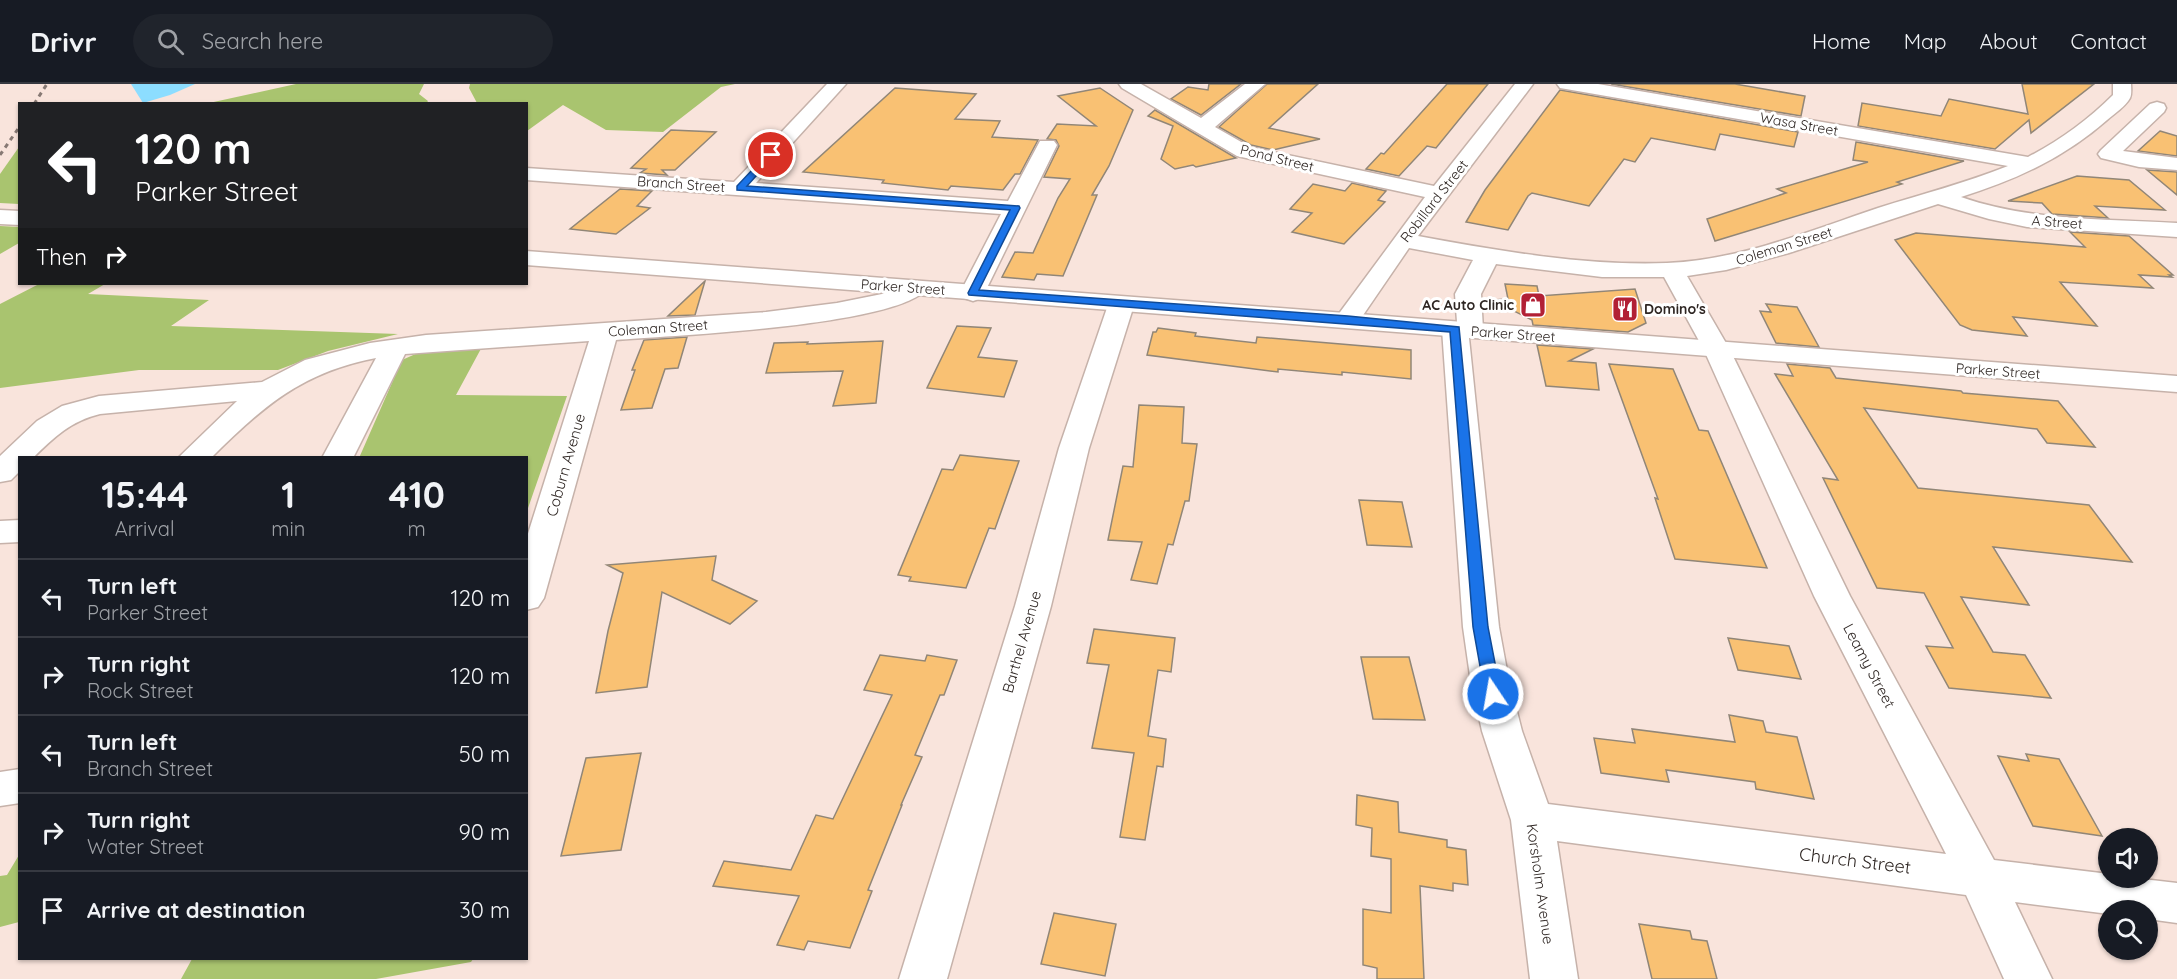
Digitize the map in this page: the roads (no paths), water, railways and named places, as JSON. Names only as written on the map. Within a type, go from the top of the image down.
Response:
[{"type":"street","points":[[740,188],[837,84]]},
{"type":"street","name":"Pond Street","points":[[1128,84],[1244,152],[1440,194]]},
{"type":"street","points":[[1202,127],[1256,84]]},
{"type":"street","name":"Robillard Street","points":[[1348,319],[1403,240],[1524,84]]},
{"type":"street","name":"Wasa Street","points":[[1566,84],[2031,163]]},
{"type":"street","name":"Coleman Street","points":[[1403,240],[1578,268],[1672,270],[1739,260],[1940,197],[2031,163],[2109,110],[2122,96],[2151,100]]},
{"type":"street","points":[[2109,110],[2151,100]]},
{"type":"street","points":[[2115,148],[2151,100]]},
{"type":"street","points":[[2063,143],[2177,155]]},
{"type":"street","points":[[973,293],[1047,145]]},
{"type":"street","points":[[2115,148],[2139,161],[2177,164]]},
{"type":"street","name":"Branch Street","points":[[528,174],[1016,208]]},
{"type":"street","name":"A Street","points":[[1940,197],[1976,211],[2019,219],[2177,230]]},
{"type":"street","points":[[0,217],[18,218]]},
{"type":"street","name":"Korsholm Avenue","points":[[1487,255],[1483,267],[1470,286],[1462,330],[1480,627],[1502,731],[1532,820],[1554,979]]},
{"type":"street","name":"Parker Street","points":[[528,258],[2177,384]]},
{"type":"street","name":"Leamy Street","points":[[1672,270],[1717,350],[1832,596],[1981,878],[2028,979]]},
{"type":"street","name":"Coleman Street","points":[[195,456],[266,390],[292,376],[330,361],[395,347],[826,314],[891,301],[908,295],[915,288]]},
{"type":"street","name":"Barthel Avenue","points":[[923,979],[1033,606],[1074,448],[1121,304]]},
{"type":"street","name":"Coburn Avenue","points":[[528,591],[605,332]]},
{"type":"street","points":[[338,456],[395,347]]},
{"type":"street","points":[[0,473],[47,428],[72,412],[99,405],[266,390]]},
{"type":"street","points":[[0,511],[18,511]]},
{"type":"street","points":[[0,532],[18,531]]},
{"type":"street","points":[[0,789],[18,786]]},
{"type":"street","name":"Church Street","points":[[1532,820],[2177,903]]},
{"type":"water","points":[[131,84],[195,84],[170,95],[142,102]]},
{"type":"railway","points":[[35,102],[47,84]]},
{"type":"railway","points":[[0,155],[18,129]]},
{"type":"place","name":"AC Auto Clinic","points":[[1533,305]]},
{"type":"place","name":"Domino's","points":[[1625,309]]}]
